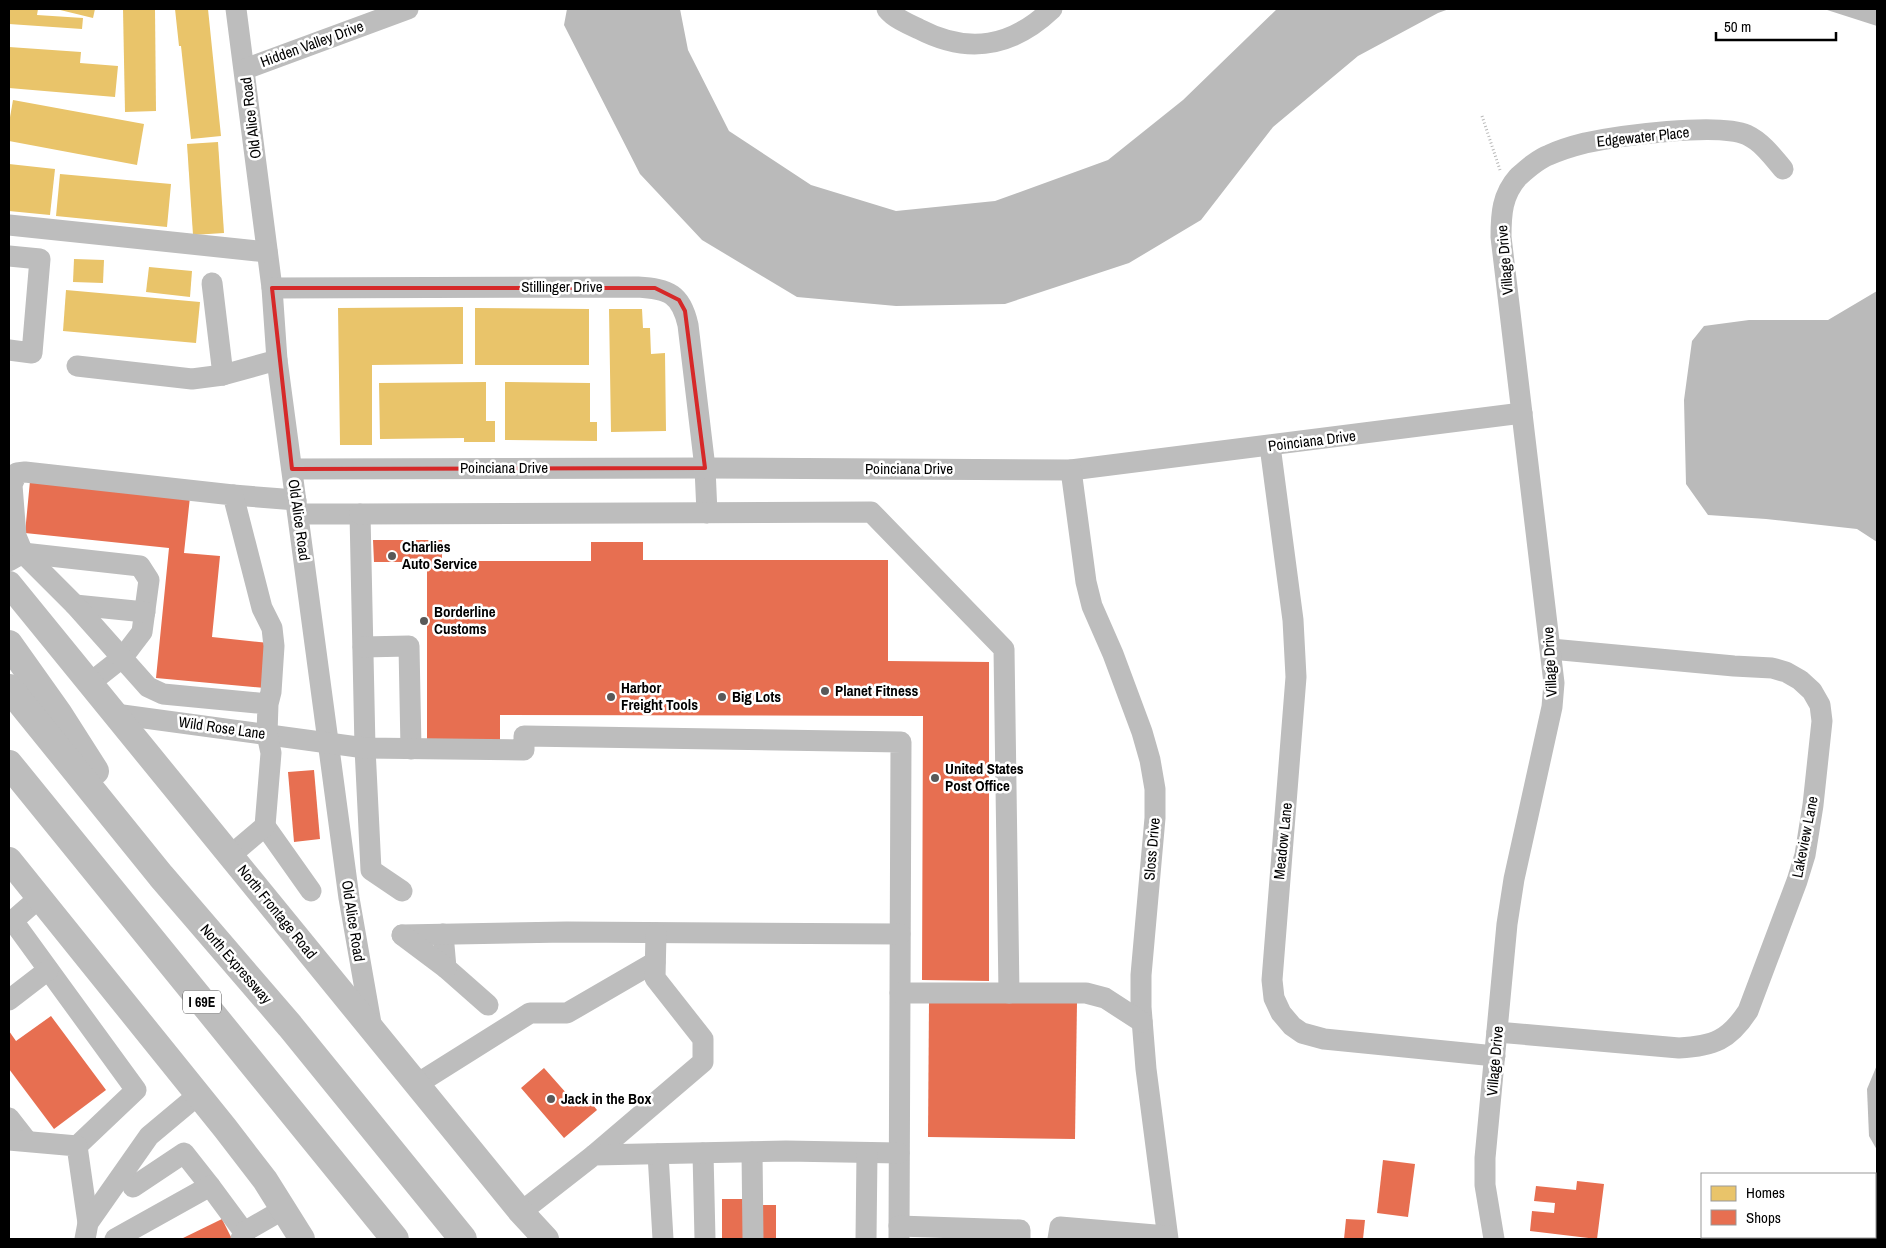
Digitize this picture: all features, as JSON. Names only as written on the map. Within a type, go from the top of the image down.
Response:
[{"type":"highway","points":[[9,644],[58,713],[161,876]]},
{"type":"highway","name":"North Expressway","points":[[9,688],[161,876],[290,1026],[463,1239]]},
{"type":"highway","name":"I 69E","points":[[9,764],[396,1239]]},
{"type":"highway","points":[[9,792],[20,805],[111,890]]},
{"type":"main road","name":"North Frontage Road","points":[[9,584],[417,1084],[525,1223],[546,1239]]},
{"type":"main road","points":[[9,860],[265,1180],[302,1239]]},
{"type":"street","name":"Old Alice Road","points":[[236,9],[272,288],[277,360],[349,898],[372,1029]]},
{"type":"street","name":"Hidden Valley Drive","points":[[245,69],[389,12],[408,9]]},
{"type":"street","points":[[887,9],[908,24],[928,34],[951,42],[975,45],[998,41],[1022,33],[1052,9]]},
{"type":"street","name":"Edgewater Place","points":[[1507,192],[1531,165],[1547,155],[1584,143],[1647,134],[1732,131],[1748,135],[1760,144],[1783,169]]},
{"type":"street","name":"Village Drive","points":[[1494,1239],[1486,1185],[1486,1158],[1507,924],[1514,880],[1552,707],[1554,683],[1501,237],[1501,210],[1507,192]]},
{"type":"street","points":[[9,225],[267,252]]},
{"type":"street","points":[[9,256],[40,259],[32,353],[9,350]]},
{"type":"street","points":[[212,283],[222,376]]},
{"type":"street","name":"Stillinger Drive","points":[[272,288],[638,287],[655,288],[669,292],[679,300],[686,318],[705,468],[708,513]]},
{"type":"street","points":[[77,366],[192,379],[222,376],[277,360]]},
{"type":"street","name":"Poinciana Drive","points":[[292,469],[705,468],[1071,470],[1522,414]]},
{"type":"street","name":"Meadow Lane","points":[[1270,446],[1293,620],[1296,677],[1286,818],[1278,889],[1272,980],[1274,998],[1281,1013],[1292,1026],[1302,1033],[1324,1039],[1495,1056]]},
{"type":"street","name":"Sloss Drive","points":[[1071,470],[1086,582],[1092,606],[1113,654],[1142,732],[1150,760],[1155,789],[1156,818],[1141,975],[1142,1022],[1147,1079],[1167,1238]]},
{"type":"street","points":[[16,557],[12,485],[17,473],[25,472],[233,495],[297,507],[360,514],[871,512],[1004,649],[1009,993]]},
{"type":"street","points":[[233,495],[262,608],[272,628],[274,646],[267,734],[271,753],[264,826],[311,891]]},
{"type":"street","points":[[360,514],[365,748],[371,870],[402,891]]},
{"type":"street","points":[[16,557],[75,605],[148,687],[163,694],[268,704]]},
{"type":"street","points":[[16,557],[140,566],[150,580],[142,632],[123,657],[90,683]]},
{"type":"street","points":[[75,605],[145,612]]},
{"type":"street","points":[[362,647],[409,646],[411,749]]},
{"type":"street","name":"Lakeview Lane","points":[[1497,1032],[1679,1048],[1699,1047],[1716,1042],[1729,1035],[1748,1011],[1797,881],[1805,855],[1813,805],[1822,721],[1820,705],[1812,691],[1800,680],[1786,672],[1772,668],[1551,649]]},
{"type":"street","name":"Wild Rose Lane","points":[[115,714],[365,748],[524,750],[524,736],[901,742],[900,934]]},
{"type":"street","points":[[231,855],[264,826]]},
{"type":"street","points":[[9,1118],[18,1141],[77,1146],[136,1090],[11,923],[39,898]]},
{"type":"street","points":[[488,1005],[446,968],[402,936],[528,932],[900,934],[899,1232],[1020,1230],[1020,1239]]},
{"type":"street","points":[[525,1223],[594,1156],[703,1062],[703,1039],[655,978],[656,933]]},
{"type":"street","points":[[444,934],[446,968]]},
{"type":"street","points":[[417,1084],[530,1013],[567,1013],[655,962]]},
{"type":"street","points":[[9,1000],[48,970]]},
{"type":"street","points":[[900,993],[1086,993],[1104,998],[1142,1022]]},
{"type":"street","points":[[86,1231],[149,1136],[198,1095]]},
{"type":"street","points":[[155,1130],[184,1153],[210,1186],[243,1236],[284,1209]]},
{"type":"street","points":[[77,1146],[86,1231]]},
{"type":"street","points":[[594,1156],[752,1152],[899,1153]]},
{"type":"street","points":[[752,1152],[753,1239]]},
{"type":"street","points":[[133,1187],[184,1153]]},
{"type":"street","points":[[703,1153],[705,1239]]},
{"type":"street","points":[[866,1239],[867,1153]]},
{"type":"street","points":[[658,1154],[663,1239]]},
{"type":"street","points":[[115,1239],[210,1186]]},
{"type":"street","points":[[1059,1233],[1167,1238]]},
{"type":"path","points":[[1482,116],[1507,192]]},
{"type":"highlighted area","points":[[272,288],[655,288],[679,300],[685,311],[705,468],[292,469]]},
{"type":"shaded area","points":[[567,9],[680,9],[688,50],[729,131],[811,185],[896,211],[995,201],[1108,160],[1183,100],[1277,9],[1449,9],[1358,56],[1273,127],[1201,220],[1129,263],[1005,304],[896,306],[797,297],[702,240],[640,174],[564,25]]},
{"type":"shaded area","points":[[1824,9],[1877,9],[1877,26]]},
{"type":"shaded area","points":[[1877,291],[1877,542],[1857,529],[1708,515],[1686,484],[1684,400],[1692,341],[1704,326],[1749,320],[1828,320]]},
{"type":"shaded area","points":[[1877,1065],[1877,1150],[1869,1136],[1867,1089]]},
{"type":"building: Homes","points":[[9,9],[38,9],[37,15],[83,18],[82,29],[9,24]]},
{"type":"building: Homes","points":[[56,9],[95,9],[93,18]]},
{"type":"building: Homes","points":[[123,9],[155,9],[156,111],[125,112]]},
{"type":"building: Homes","points":[[175,9],[208,9],[221,136],[191,139]]},
{"type":"building: Homes","points":[[9,47],[81,52],[80,63],[118,66],[115,97],[9,88]]},
{"type":"building: Homes","points":[[13,100],[144,124],[137,165],[9,141],[9,123]]},
{"type":"building: Homes","points":[[218,142],[224,233],[193,235],[187,144]]},
{"type":"building: Homes","points":[[9,164],[55,169],[50,215],[9,211]]},
{"type":"building: Homes","points":[[60,174],[171,184],[167,227],[56,216]]},
{"type":"building: Homes","points":[[74,259],[104,260],[103,283],[73,282]]},
{"type":"building: Homes","points":[[149,267],[192,271],[190,297],[146,292]]},
{"type":"building: Homes","points":[[66,290],[200,302],[196,343],[63,331]]},
{"type":"building: Homes","points":[[463,307],[463,364],[372,365],[372,445],[340,445],[338,308]]},
{"type":"building: Homes","points":[[475,308],[589,309],[589,365],[475,365]]},
{"type":"building: Homes","points":[[609,309],[642,309],[643,328],[650,328],[651,354],[665,353],[666,431],[611,432]]},
{"type":"building: Homes","points":[[486,382],[486,421],[495,421],[495,442],[464,442],[464,438],[380,439],[379,383]]},
{"type":"building: Homes","points":[[505,382],[590,383],[590,422],[597,422],[597,441],[505,440]]},
{"type":"building: Shops","points":[[30,481],[190,497],[184,553],[220,556],[212,637],[269,643],[265,688],[156,678],[169,548],[25,533]]},
{"type":"building: Shops","points":[[373,540],[442,540],[442,561],[591,561],[591,542],[643,542],[643,560],[888,560],[888,661],[989,662],[989,981],[922,980],[923,716],[500,715],[500,740],[427,740],[427,562],[374,562]]},
{"type":"building: Shops","points":[[314,770],[320,839],[294,842],[288,772]]},
{"type":"building: Shops","points":[[929,1001],[1077,1002],[1075,1139],[928,1137]]},
{"type":"building: Shops","points":[[51,1016],[106,1090],[54,1129],[9,1069],[9,1031],[16,1041]]},
{"type":"building: Shops","name":"Jack in the Box","points":[[544,1068],[575,1103],[585,1095],[597,1110],[564,1138],[521,1088]]},
{"type":"building: Shops","points":[[1383,1160],[1415,1164],[1408,1217],[1377,1213]]},
{"type":"building: Shops","points":[[1577,1181],[1604,1184],[1597,1239],[1530,1231],[1532,1211],[1554,1213],[1555,1203],[1534,1201],[1536,1186],[1576,1190]]},
{"type":"building: Shops","points":[[722,1199],[745,1199],[745,1239],[722,1239]]},
{"type":"building: Shops","points":[[756,1205],[776,1205],[776,1239],[756,1239]]},
{"type":"building: Shops","points":[[222,1219],[232,1239],[181,1239]]},
{"type":"building: Shops","points":[[1346,1219],[1365,1220],[1363,1239],[1344,1239]]},
{"type":"place","name":"Charlies Auto Service","points":[[392,556]]},
{"type":"place","name":"Borderline Customs","points":[[424,621]]},
{"type":"place","name":"Planet Fitness","points":[[825,691]]},
{"type":"place","name":"Harbor Freight Tools","points":[[611,697]]},
{"type":"place","name":"Big Lots","points":[[722,697]]},
{"type":"place","name":"United States Post Office","points":[[935,778]]},
{"type":"place","name":"Jack in the Box","points":[[551,1099]]}]
